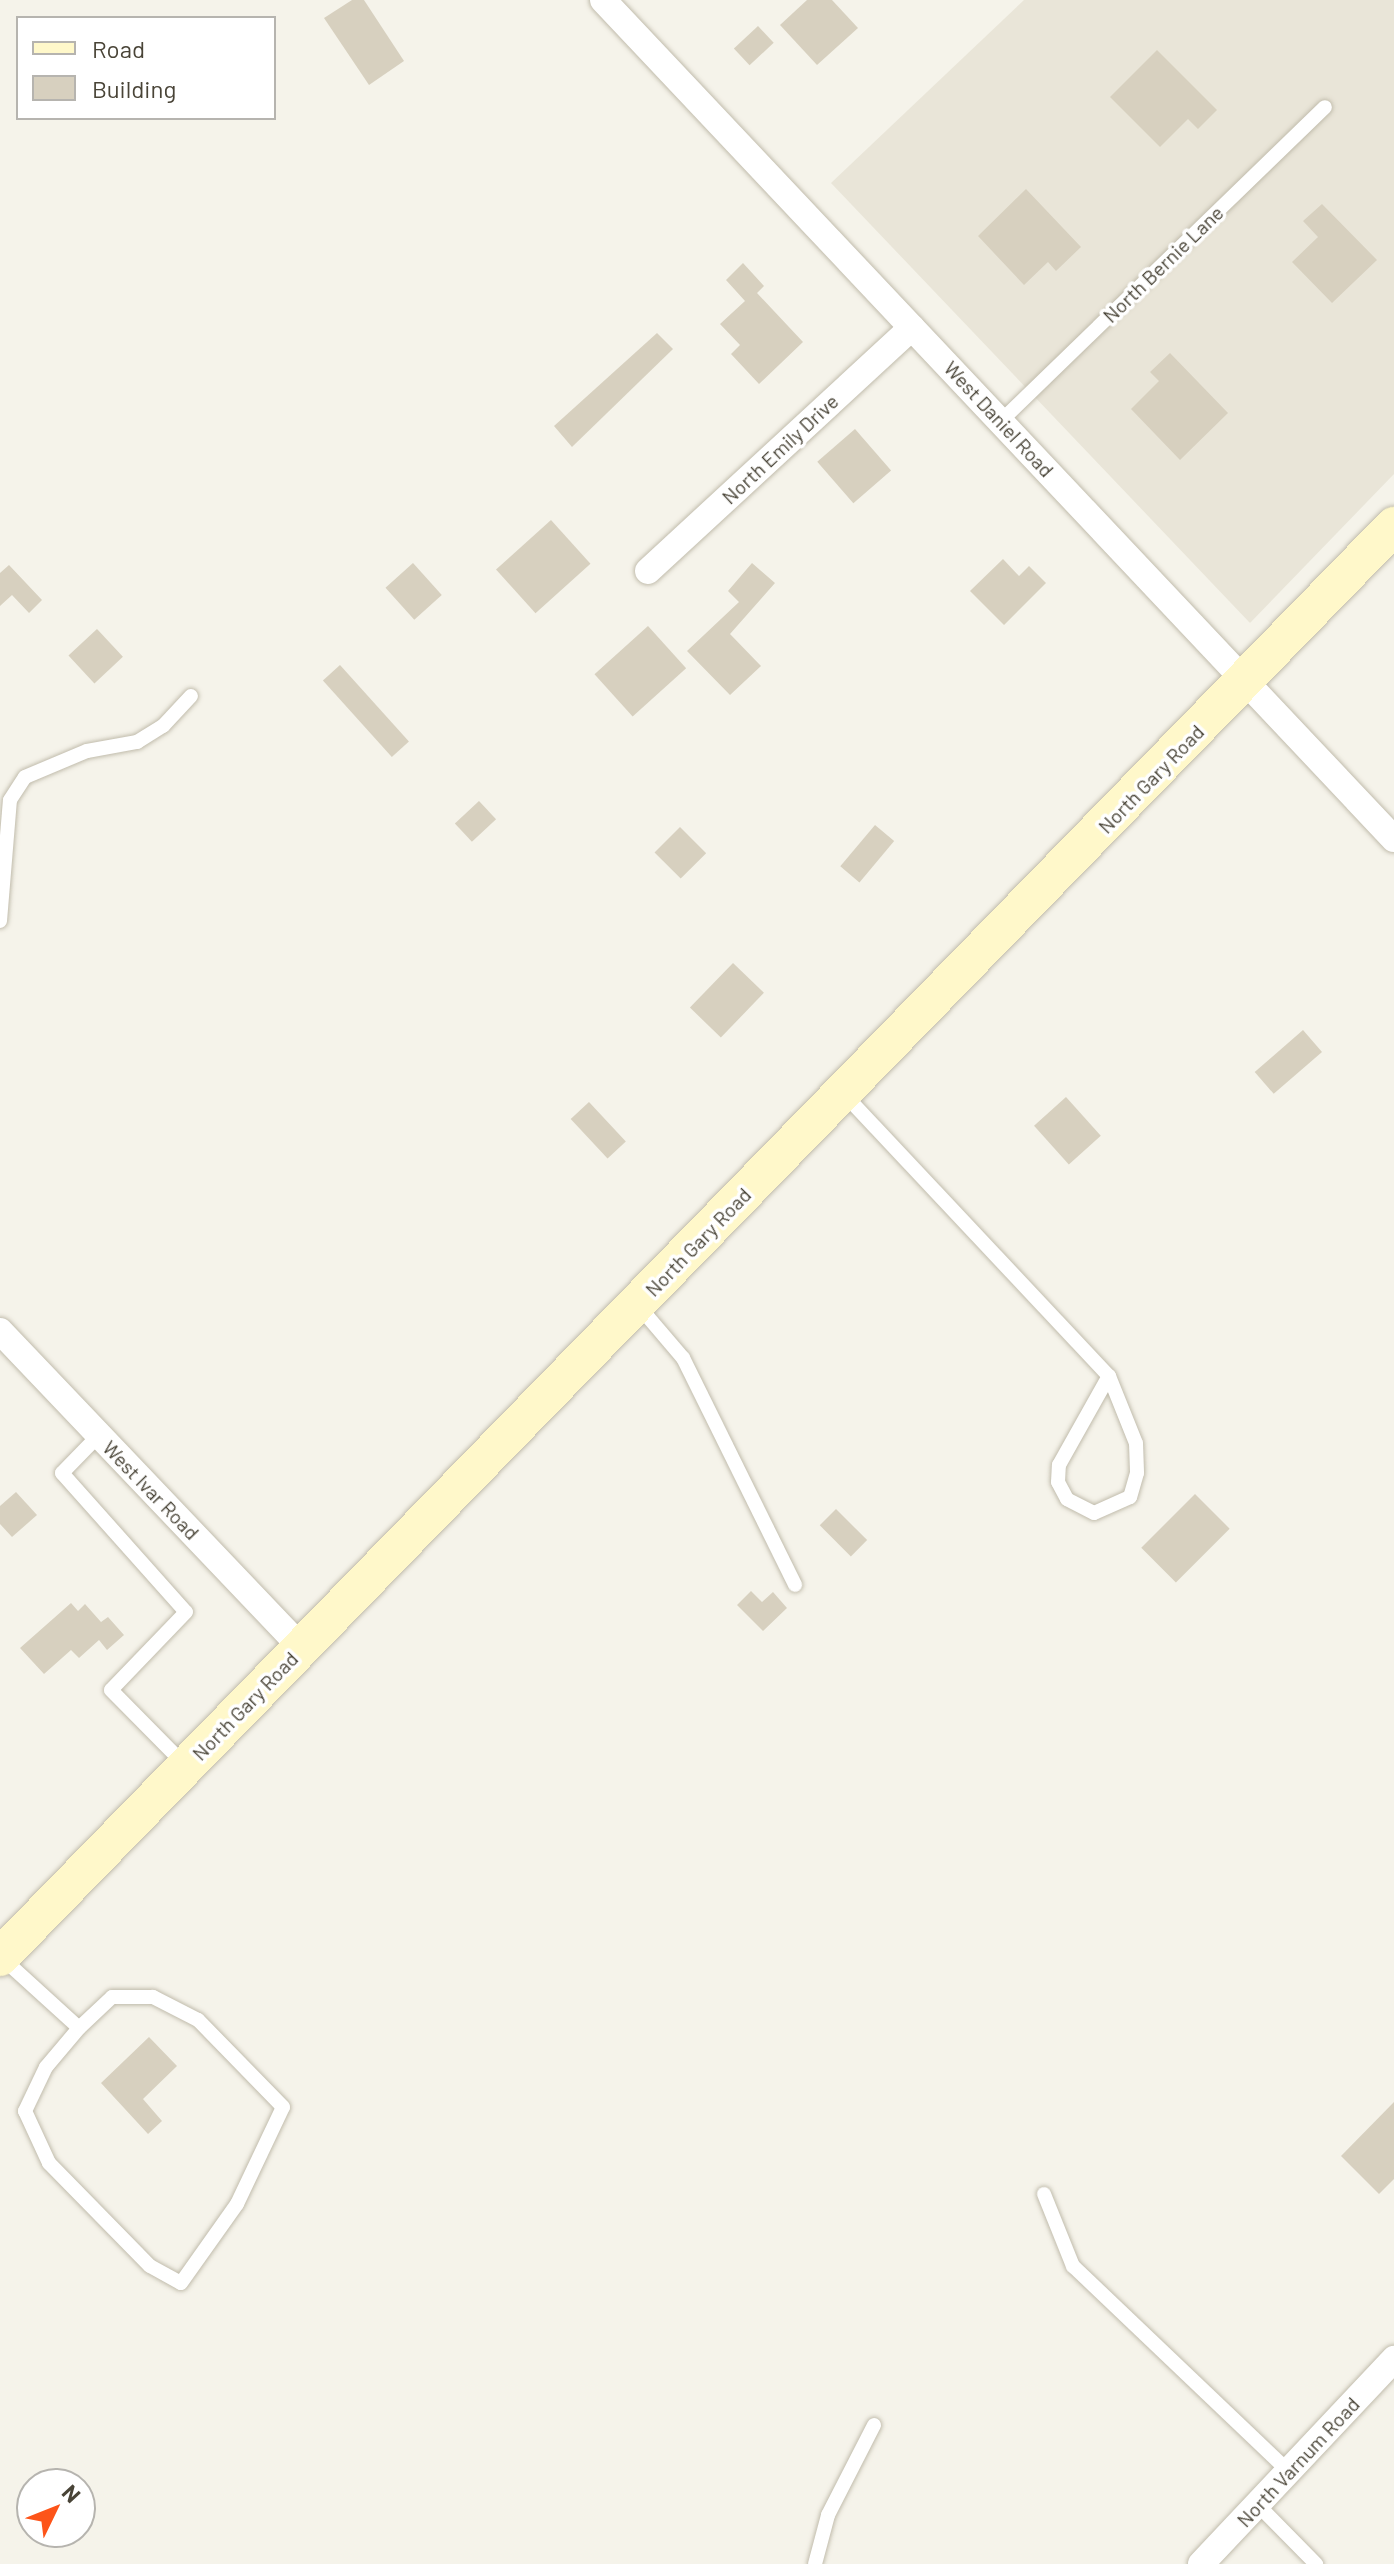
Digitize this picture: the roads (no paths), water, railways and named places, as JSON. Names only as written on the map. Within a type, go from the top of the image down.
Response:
[{"type":"street","name":"West Daniel Road","points":[[603,0],[1394,839]]},
{"type":"street","name":"North Emily Drive","points":[[648,571],[912,327]]},
{"type":"street","name":"North Gary Road","points":[[0,1957],[1247,681],[1394,526]]},
{"type":"street","name":"West Ivar Road","points":[[0,1331],[302,1648]]},
{"type":"street","name":"North Varnum Road","points":[[1201,2564],[1394,2359]]},
{"type":"lane","name":"North Bernie Lane","points":[[1001,421],[1325,107]]},
{"type":"lane","points":[[0,921],[10,800],[25,777],[87,751],[137,742],[163,726],[191,696]]},
{"type":"lane","points":[[843,1094],[1109,1376],[1136,1443],[1137,1473],[1130,1497],[1094,1513],[1067,1499],[1058,1482],[1059,1465],[1109,1376]]},
{"type":"lane","points":[[637,1304],[683,1358],[795,1585]]},
{"type":"lane","points":[[99,1435],[62,1473],[186,1612],[111,1690],[186,1766]]},
{"type":"lane","points":[[0,1957],[79,2028]]},
{"type":"lane","points":[[112,1997],[153,1997],[198,2020],[283,2107],[237,2204],[181,2283],[150,2266],[49,2163],[25,2111],[46,2067],[79,2028],[112,1997]]},
{"type":"lane","points":[[1044,2194],[1073,2266],[1289,2472]]},
{"type":"lane","points":[[815,2564],[828,2515],[874,2425]]},
{"type":"lane","points":[[1258,2505],[1316,2564]]}]
